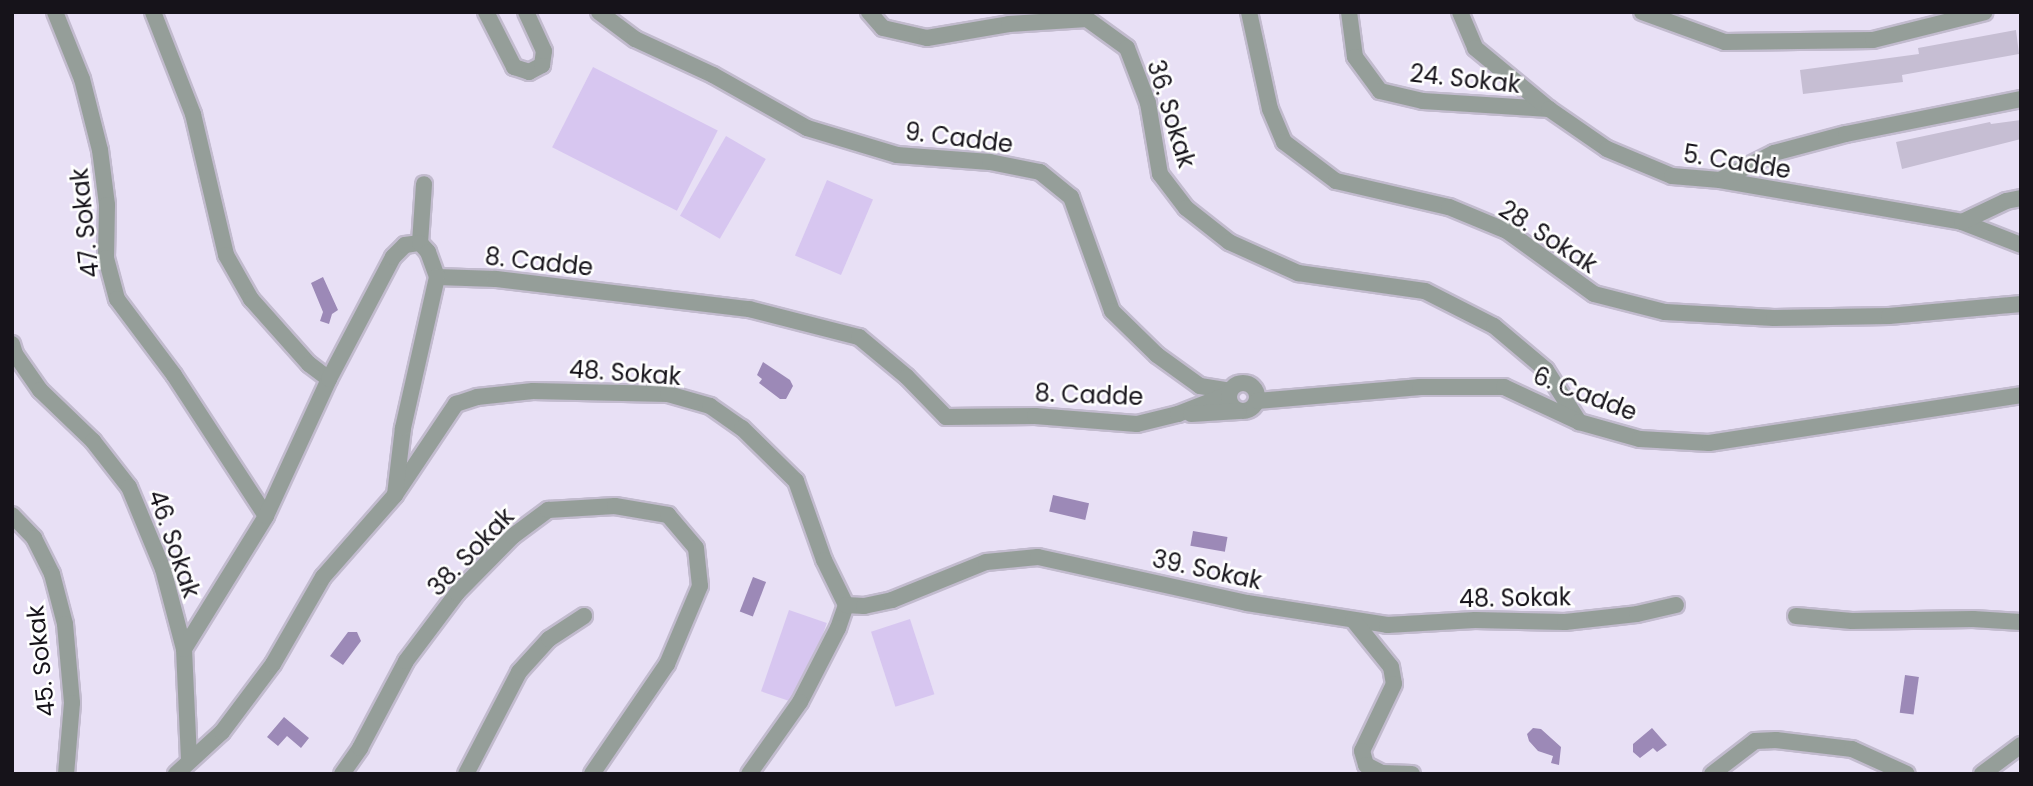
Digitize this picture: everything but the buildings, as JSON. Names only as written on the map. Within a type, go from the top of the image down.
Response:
[{"type":"street","name":"47. Sokak","points":[[55,12],[82,79],[100,150],[107,205],[106,258],[117,299],[174,374],[266,516]]},
{"type":"street","points":[[153,12],[193,114],[226,255],[251,299],[309,364],[329,379]]},
{"type":"street","points":[[486,12],[514,67],[529,72],[542,65],[544,51],[526,12]]},
{"type":"street","name":"9. Cadde","points":[[599,12],[635,39],[713,75],[807,128],[897,155],[990,162],[1040,172],[1071,197],[1112,311],[1157,355],[1200,386],[1230,392]]},
{"type":"street","name":"36. Sokak","points":[[869,12],[883,28],[928,38],[1009,24],[1087,19],[1126,48],[1148,103],[1160,174],[1186,208],[1229,242],[1298,273],[1425,291],[1494,326],[1546,370],[1579,422]]},
{"type":"street","name":"28. Sokak","points":[[1249,12],[1270,109],[1284,142],[1336,181],[1449,207],[1507,231],[1594,294],[1665,312],[1774,318],[1889,316],[2021,304]]},
{"type":"street","name":"24. Sokak","points":[[1349,12],[1355,57],[1380,91],[1423,101],[1549,109]]},
{"type":"street","name":"5. Cadde","points":[[1461,12],[1475,48],[1549,109],[1607,149],[1672,176],[1720,180],[1962,222],[2021,245]]},
{"type":"street","points":[[1642,12],[1725,43],[1873,40],[1985,12]]},
{"type":"street","points":[[1720,180],[1774,153],[1846,134],[2021,99]]},
{"type":"street","points":[[176,774],[222,733],[273,664],[323,577],[395,495],[403,428],[437,277],[428,252],[420,243],[424,184]]},
{"type":"street","points":[[1962,222],[2006,201],[2021,198]]},
{"type":"street","points":[[184,649],[266,516],[329,379],[393,257],[405,245],[420,243]]},
{"type":"street","name":"8. Cadde","points":[[437,277],[496,279],[749,309],[859,337],[907,377],[946,416],[1035,416],[1137,424],[1178,414],[1230,392]]},
{"type":"street","name":"46. Sokak","points":[[12,344],[15,354],[40,390],[93,441],[130,486],[163,569],[184,649],[189,761]]},
{"type":"street","points":[[1246,383],[1254,388],[1257,401],[1250,410],[1239,411],[1231,405],[1230,392],[1237,384],[1246,383]]},
{"type":"street","name":"6. Cadde","points":[[1257,401],[1420,387],[1504,387],[1579,422],[1640,439],[1709,443],[2021,395]]},
{"type":"street","name":"48. Sokak","points":[[395,495],[456,404],[477,397],[533,391],[668,394],[710,405],[742,428],[796,481],[824,560],[846,605]]},
{"type":"street","name":"8. Cadde","points":[[1178,414],[1239,411]]},
{"type":"street","name":"38. Sokak","points":[[342,774],[360,748],[406,661],[457,593],[513,536],[548,510],[615,506],[668,515],[696,548],[700,586],[667,664],[592,774]]},
{"type":"street","name":"45. Sokak","points":[[12,515],[34,538],[52,574],[65,624],[72,703],[66,774]]},
{"type":"street","name":"39. Sokak","points":[[846,605],[864,606],[892,600],[986,562],[1038,556],[1247,603],[1353,620]]},
{"type":"street","points":[[749,774],[800,702],[838,628],[846,605]]},
{"type":"street","name":"48. Sokak","points":[[1353,620],[1387,625],[1475,620],[1565,622],[1637,614],[1676,605]]},
{"type":"street","points":[[466,774],[519,672],[549,639],[584,616]]},
{"type":"street","points":[[1796,616],[1852,621],[1973,619],[2021,622]]},
{"type":"street","points":[[1353,620],[1391,667],[1394,684],[1362,751],[1366,765],[1382,773],[1412,774]]},
{"type":"street","points":[[1712,774],[1755,741],[1776,740],[1852,749],[1907,774]]},
{"type":"street","points":[[1982,774],[2021,745]]},
{"type":"shaded area","points":[[593,67],[718,131],[677,211],[552,147]]},
{"type":"shaded area","points":[[726,136],[766,159],[720,239],[680,216]]},
{"type":"shaded area","points":[[827,180],[873,200],[841,275],[795,255]]},
{"type":"shaded area","points":[[323,277],[338,310],[332,314],[329,324],[320,321],[323,312],[311,283]]},
{"type":"shaded area","points":[[763,362],[790,380],[793,386],[786,399],[780,399],[759,383],[762,379],[757,375]]},
{"type":"shaded area","points":[[1053,495],[1089,503],[1085,520],[1049,512]]},
{"type":"shaded area","points":[[1193,531],[1227,537],[1225,552],[1190,546]]},
{"type":"shaded area","points":[[753,577],[766,582],[753,617],[740,612]]},
{"type":"shaded area","points":[[789,610],[827,623],[799,704],[761,691]]},
{"type":"shaded area","points":[[910,619],[934,694],[895,707],[871,632]]},
{"type":"shaded area","points":[[348,632],[357,632],[361,641],[343,665],[330,656]]},
{"type":"shaded area","points":[[1905,675],[1919,677],[1914,715],[1900,713]]},
{"type":"shaded area","points":[[284,717],[309,738],[301,748],[287,736],[278,746],[267,737]]},
{"type":"shaded area","points":[[1533,728],[1541,729],[1561,747],[1559,765],[1551,763],[1553,756],[1538,751],[1529,741],[1527,734]]},
{"type":"shaded area","points":[[1652,728],[1667,745],[1657,752],[1653,748],[1640,758],[1633,752],[1633,744]]}]
